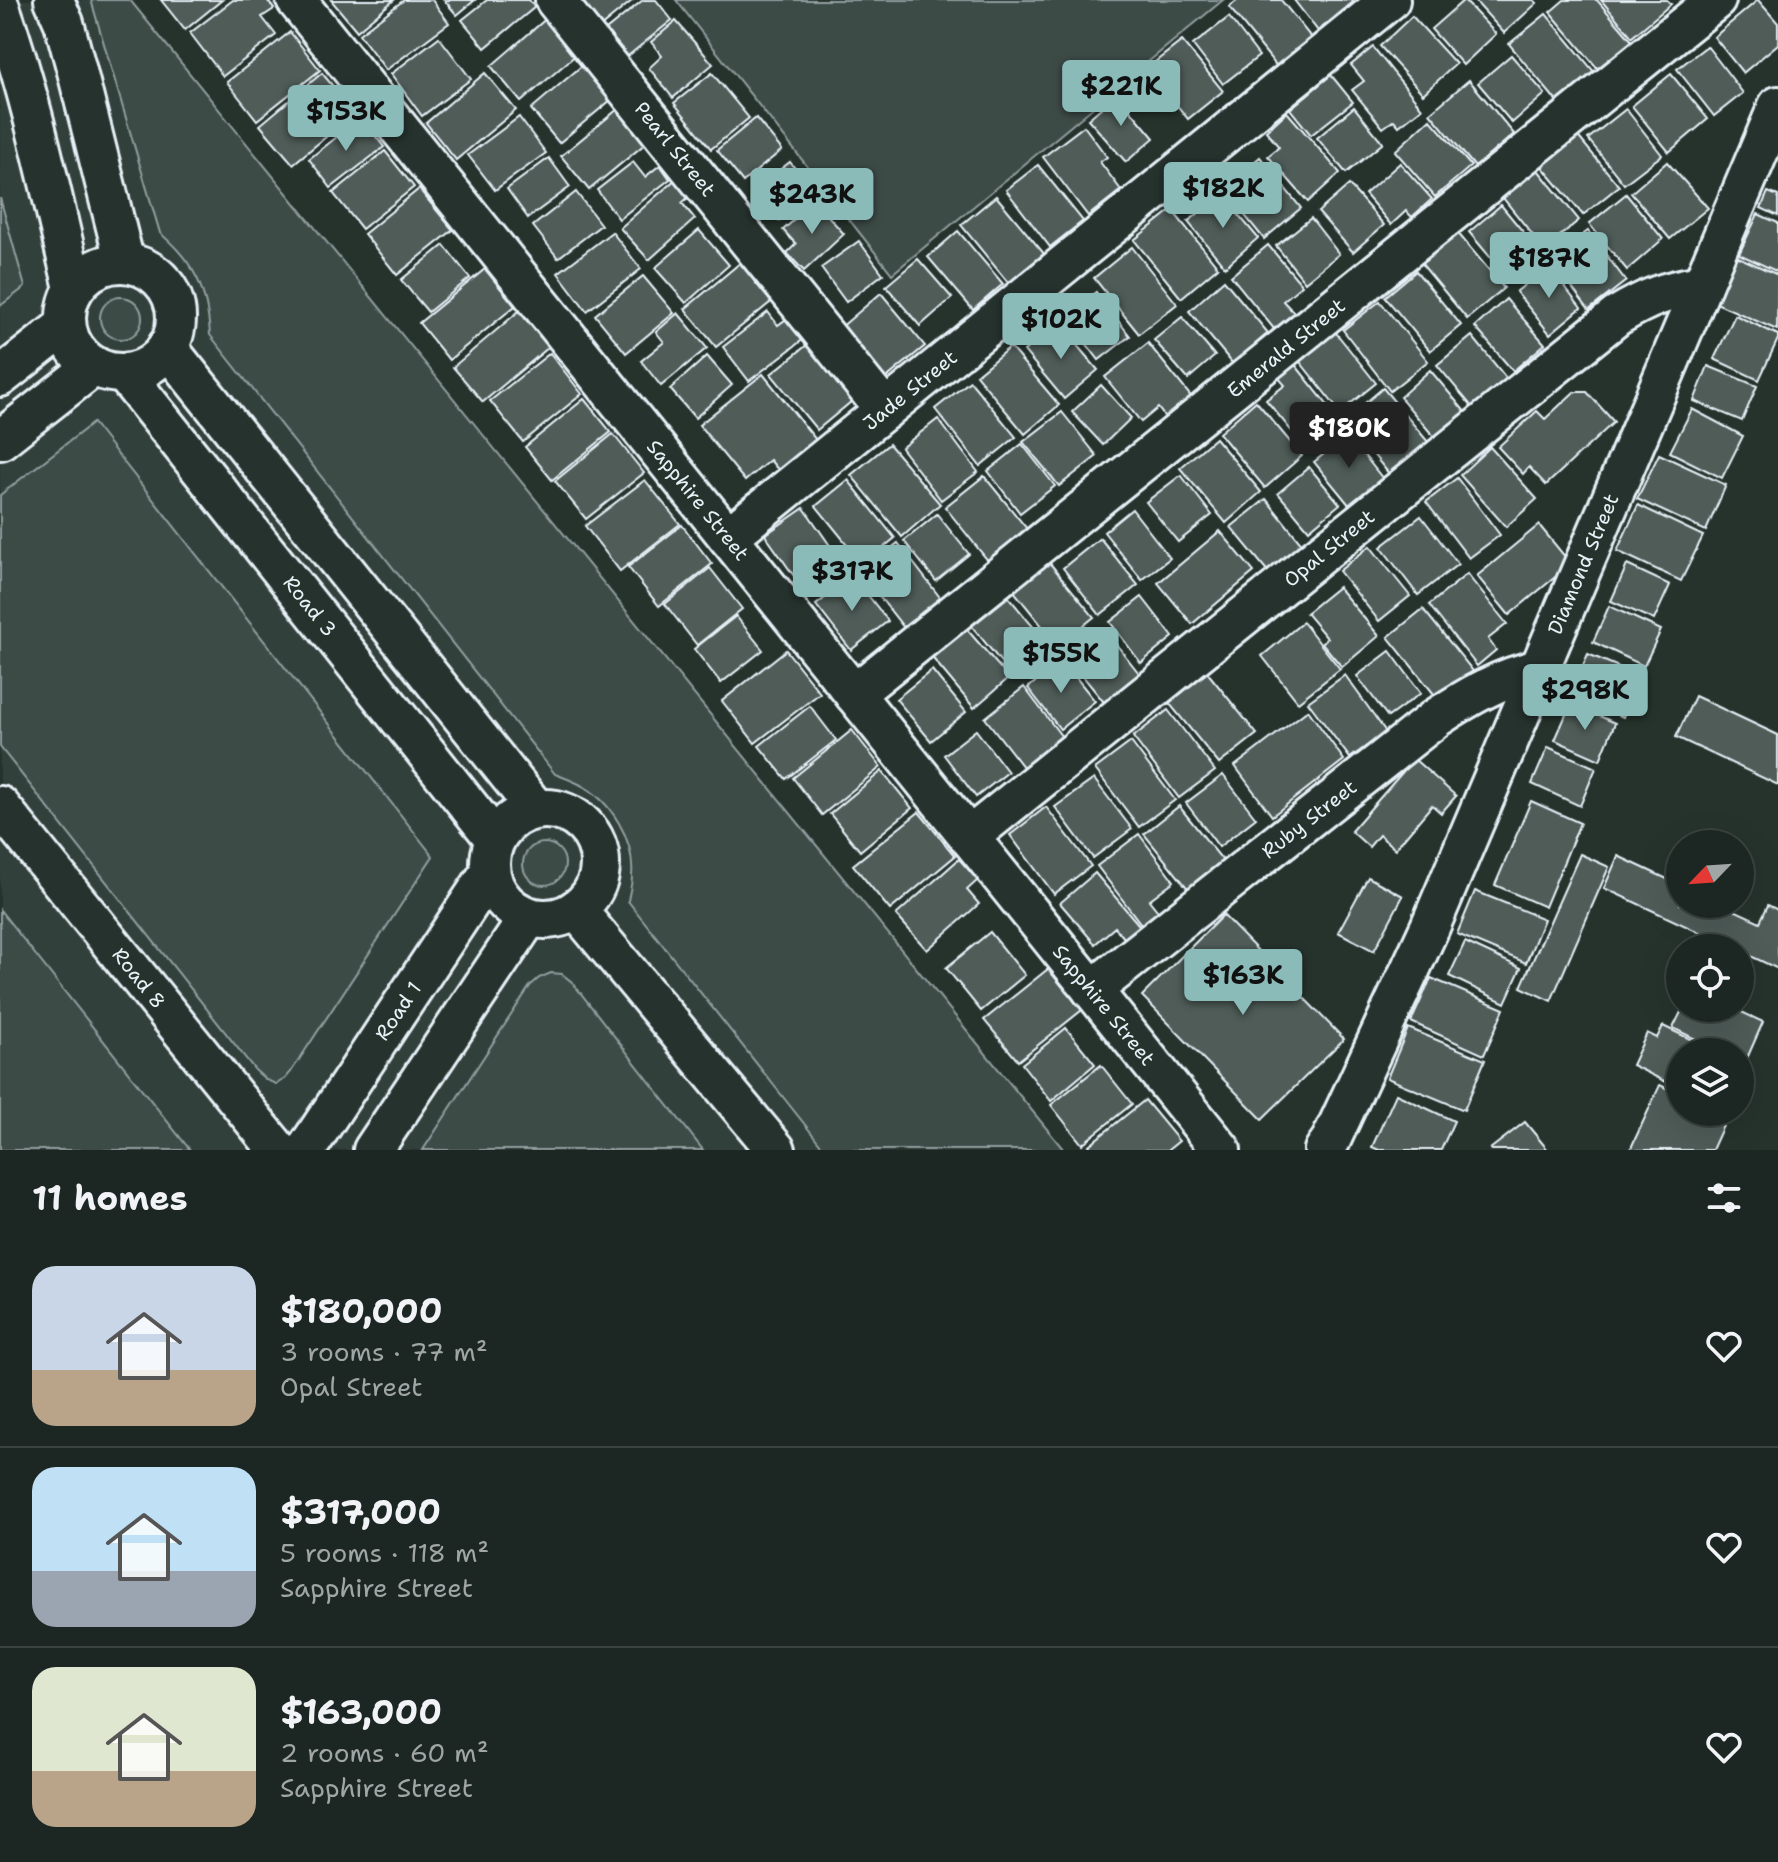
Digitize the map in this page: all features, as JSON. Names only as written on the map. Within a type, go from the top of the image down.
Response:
[{"type":"street","points":[[54,0],[64,23],[77,71],[125,263]]},
{"type":"street","name":"Sapphire Street","points":[[296,0],[1221,1150]]},
{"type":"street","name":"Pearl Street","points":[[555,0],[885,410]]},
{"type":"street","name":"Jade Street","points":[[728,537],[1390,0]]},
{"type":"street","name":"Emerald Street","points":[[854,694],[1716,0]]},
{"type":"street","points":[[0,7],[11,37],[74,288]]},
{"type":"street","name":"Diamond Street","points":[[1324,1150],[1430,927],[1778,106]]},
{"type":"street","points":[[110,263],[125,263],[141,266],[166,286],[176,316],[174,332],[156,360],[141,369],[109,370],[84,359],[75,349],[66,325],[67,305],[74,288],[84,276],[110,263]]},
{"type":"street","name":"Opal Street","points":[[969,837],[1617,316],[1659,294],[1702,285]]},
{"type":"street","points":[[0,377],[66,325]]},
{"type":"street","points":[[167,347],[536,809]]},
{"type":"street","points":[[0,440],[109,370]]},
{"type":"street","name":"Road 3","points":[[109,370],[493,856]]},
{"type":"street","name":"Ruby Street","points":[[1092,990],[1436,718],[1489,686],[1516,674],[1539,669]]},
{"type":"street","name":"Road 8","points":[[0,806],[278,1150]]},
{"type":"street","points":[[536,809],[552,809],[582,823],[598,851],[600,868],[588,898],[562,917],[529,917],[514,911],[494,887],[493,856],[505,824],[519,814],[536,809]]},
{"type":"street","name":"Road 1","points":[[306,1150],[493,856]]},
{"type":"street","points":[[576,909],[776,1150]]},
{"type":"street","points":[[373,1150],[529,917]]},
{"type":"shaded area","points":[[0,0],[130,0],[1064,1150],[0,1150]]},
{"type":"shaded area","points":[[91,0],[130,0],[1064,1150],[825,1150],[628,901],[632,862],[625,835],[611,811],[591,791],[555,774],[210,335],[206,304],[197,278],[182,255],[160,233]]},
{"type":"shaded area","points":[[676,0],[1223,0],[892,274]]},
{"type":"shaded area","points":[[0,198],[25,287],[0,306]]},
{"type":"shaded area","points":[[121,297],[136,303],[142,318],[136,333],[121,339],[106,333],[100,318],[106,303]]},
{"type":"shaded area","points":[[93,423],[433,856],[291,1072],[276,1084],[255,1070],[0,747],[0,495]]},
{"type":"shaded area","points":[[544,843],[559,849],[565,864],[559,879],[544,885],[529,879],[523,864],[529,849]]},
{"type":"shaded area","points":[[0,910],[190,1150],[0,1150]]},
{"type":"shaded area","points":[[551,973],[562,974],[572,982],[703,1150],[423,1150],[530,986]]},
{"type":"building","points":[[161,0],[222,0],[185,30]]},
{"type":"building","points":[[233,0],[267,0],[274,9],[262,17],[276,35],[223,76],[190,33]]},
{"type":"building","points":[[331,0],[394,0],[357,31]]},
{"type":"building","points":[[404,0],[432,0],[449,23],[386,70],[359,34]]},
{"type":"building","points":[[444,0],[475,0],[457,15]]},
{"type":"building","points":[[487,0],[529,0],[535,7],[485,48],[462,20]]},
{"type":"building","points":[[577,0],[633,0],[600,27]]},
{"type":"building","points":[[643,0],[656,0],[672,20],[628,56],[606,30]]},
{"type":"building","points":[[1238,0],[1281,0],[1314,41],[1279,69],[1229,7]]},
{"type":"building","points":[[1294,0],[1352,0],[1353,2],[1318,31]]},
{"type":"building","points":[[1464,0],[1496,34],[1463,65],[1431,29]]},
{"type":"building","points":[[1474,0],[1534,0],[1537,3],[1504,33]]},
{"type":"building","points":[[1564,0],[1597,0],[1632,41],[1598,69],[1550,12]]},
{"type":"building","points":[[1601,0],[1667,0],[1671,4],[1632,37]]},
{"type":"building","points":[[1758,0],[1778,23],[1778,44],[1743,73],[1714,37]]},
{"type":"building","points":[[1546,14],[1596,74],[1559,104],[1509,44]]},
{"type":"building","points":[[1412,16],[1456,64],[1423,94],[1380,46]]},
{"type":"building","points":[[1229,17],[1259,56],[1223,84],[1193,45]]},
{"type":"building","points":[[547,18],[578,53],[521,102],[491,66]]},
{"type":"building","points":[[676,21],[713,64],[673,98],[649,68],[662,56],[651,42]]},
{"type":"building","points":[[290,32],[320,70],[257,120],[227,82]]},
{"type":"building","points":[[439,37],[471,79],[422,116],[391,74]]},
{"type":"building","points":[[1182,41],[1223,91],[1188,119],[1168,94],[1161,99],[1141,73]]},
{"type":"building","points":[[1707,46],[1743,93],[1714,116],[1677,69]]},
{"type":"building","points":[[1373,47],[1422,108],[1399,126],[1394,120],[1383,128],[1352,90],[1364,81],[1351,65]]},
{"type":"building","points":[[1511,55],[1545,94],[1512,123],[1478,83]]},
{"type":"building","points":[[584,64],[612,99],[559,143],[531,109]]},
{"type":"building","points":[[322,73],[355,113],[293,164],[260,125]]},
{"type":"building","points":[[485,73],[516,110],[456,160],[426,123]]},
{"type":"building","points":[[712,73],[749,118],[711,149],[674,103]]},
{"type":"building","points":[[1671,74],[1708,119],[1669,152],[1632,106]]},
{"type":"building","points":[[1331,75],[1353,102],[1311,135],[1290,109]]},
{"type":"building","points":[[1469,80],[1514,134],[1475,167],[1430,113]]},
{"type":"building","points":[[1117,94],[1154,138],[1126,162],[1088,119]]},
{"type":"building","points":[[1354,107],[1383,143],[1346,173],[1317,138]]},
{"type":"building","points":[[618,109],[646,143],[589,190],[561,156]]},
{"type":"building","points":[[1626,109],[1662,155],[1624,184],[1588,139]]},
{"type":"building","points":[[1287,112],[1340,173],[1308,202],[1268,156],[1279,147],[1266,131]]},
{"type":"building","points":[[519,117],[546,153],[495,190],[468,155]]},
{"type":"building","points":[[361,118],[384,147],[331,188],[309,159]]},
{"type":"building","points":[[756,118],[782,150],[743,182],[717,150]]},
{"type":"building","points":[[1430,119],[1471,166],[1435,197],[1395,151]]},
{"type":"building","points":[[1084,126],[1107,157],[1100,162],[1121,190],[1088,216],[1043,157]]},
{"type":"building","points":[[1576,134],[1619,186],[1583,215],[1540,164]]},
{"type":"building","points":[[385,151],[414,187],[362,229],[333,193]]},
{"type":"building","points":[[1260,157],[1301,208],[1264,239],[1216,180],[1230,169],[1236,177]]},
{"type":"building","points":[[549,158],[570,187],[528,218],[507,189]]},
{"type":"building","points":[[633,162],[645,177],[660,165],[670,179],[619,219],[597,190]]},
{"type":"building","points":[[790,162],[814,192],[779,221],[754,190]]},
{"type":"building","points":[[1667,162],[1708,208],[1670,239],[1631,193]]},
{"type":"building","points":[[1400,163],[1432,199],[1412,217],[1406,211],[1391,225],[1365,194]]},
{"type":"building","points":[[1038,165],[1083,221],[1050,247],[1006,190]]},
{"type":"building","points":[[1534,165],[1579,220],[1544,249],[1499,193]]},
{"type":"building","points":[[677,178],[692,194],[682,203],[695,219],[649,260],[620,228]]},
{"type":"building","points":[[1349,185],[1384,225],[1353,252],[1318,212]]},
{"type":"building","points":[[419,189],[453,230],[397,275],[364,234]]},
{"type":"building","points":[[576,192],[601,225],[558,258],[533,226]]},
{"type":"building","points":[[1768,192],[1778,196],[1778,216],[1761,208]]},
{"type":"building","points":[[1221,194],[1258,238],[1225,267],[1188,222]]},
{"type":"building","points":[[1626,194],[1663,239],[1627,270],[1589,224]]},
{"type":"building","points":[[996,196],[1045,255],[1010,285],[961,225]]},
{"type":"building","points":[[815,201],[844,234],[804,271],[787,253],[796,244],[783,230]]},
{"type":"building","points":[[1501,205],[1538,250],[1506,276],[1469,232]]},
{"type":"building","points":[[1172,210],[1218,267],[1181,298],[1134,240]]},
{"type":"building","points":[[1758,214],[1778,223],[1778,272],[1739,254]]},
{"type":"building","points":[[1311,218],[1339,254],[1305,282],[1276,246]]},
{"type":"building","points":[[699,230],[729,265],[686,303],[655,268]]},
{"type":"building","points":[[958,231],[1003,284],[973,310],[928,257]]},
{"type":"building","points":[[1588,231],[1626,281],[1589,310],[1550,259]]},
{"type":"building","points":[[612,232],[641,269],[587,311],[558,273]]},
{"type":"building","points":[[1457,232],[1504,288],[1467,319],[1421,263]]},
{"type":"building","points":[[859,241],[883,274],[846,302],[821,268]]},
{"type":"building","points":[[444,245],[470,278],[428,312],[401,280]]},
{"type":"building","points":[[1268,245],[1302,285],[1283,301],[1299,318],[1279,335],[1231,276]]},
{"type":"building","points":[[1132,247],[1177,304],[1139,334],[1094,278]]},
{"type":"building","points":[[1736,256],[1778,275],[1777,330],[1716,303]]},
{"type":"building","points":[[918,259],[952,298],[920,326],[886,286]]},
{"type":"building","points":[[740,263],[771,302],[716,347],[685,309]]},
{"type":"building","points":[[1548,266],[1581,308],[1550,334],[1516,292]]},
{"type":"building","points":[[485,269],[515,306],[449,360],[419,323]]},
{"type":"building","points":[[1416,271],[1461,325],[1430,351],[1385,297]]},
{"type":"building","points":[[643,276],[674,313],[626,353],[595,315]]},
{"type":"building","points":[[1224,280],[1268,333],[1233,364],[1189,311]]},
{"type":"building","points":[[1096,292],[1130,336],[1099,360],[1065,316]]},
{"type":"building","points":[[881,293],[925,346],[884,380],[840,328]]},
{"type":"building","points":[[1506,299],[1545,344],[1513,371],[1475,327]]},
{"type":"building","points":[[1380,301],[1428,361],[1390,391],[1343,330]]},
{"type":"building","points":[[519,311],[549,347],[483,402],[453,367]]},
{"type":"building","points":[[768,312],[778,325],[789,317],[805,338],[749,381],[723,347]]},
{"type":"building","points":[[678,313],[707,348],[661,386],[641,361],[664,342],[656,332]]},
{"type":"building","points":[[1735,315],[1778,335],[1759,380],[1714,359]]},
{"type":"building","points":[[1182,317],[1215,356],[1188,379],[1154,340]]},
{"type":"building","points":[[1058,323],[1098,370],[1064,399],[1024,351]]},
{"type":"building","points":[[1333,329],[1376,383],[1340,412],[1297,358]]},
{"type":"building","points":[[1472,336],[1507,379],[1473,408],[1437,365]]},
{"type":"building","points":[[1148,343],[1193,399],[1167,420],[1158,408],[1141,422],[1105,377]]},
{"type":"building","points":[[807,345],[852,401],[817,430],[771,374]]},
{"type":"building","points":[[1010,347],[1059,405],[1025,434],[976,375]]},
{"type":"building","points":[[550,353],[582,394],[523,442],[490,401]]},
{"type":"building","points":[[707,356],[732,385],[695,418],[670,389]]},
{"type":"building","points":[[1293,362],[1342,423],[1308,451],[1266,400],[1285,385],[1277,376]]},
{"type":"building","points":[[1708,366],[1757,386],[1742,421],[1694,401]]},
{"type":"building","points":[[1430,370],[1466,413],[1436,439],[1400,397]]},
{"type":"building","points":[[763,374],[817,441],[780,472],[770,460],[745,481],[699,425]]},
{"type":"building","points":[[970,381],[1016,437],[980,466],[935,409]]},
{"type":"building","points":[[1101,385],[1131,418],[1103,445],[1072,412]]},
{"type":"building","points":[[1383,388],[1429,443],[1390,475],[1345,420]]},
{"type":"building","points":[[1574,392],[1587,392],[1614,422],[1546,485],[1529,467],[1523,474],[1498,447],[1537,411],[1545,419]]},
{"type":"building","points":[[584,399],[611,432],[552,480],[525,447]]},
{"type":"building","points":[[1256,401],[1302,456],[1265,488],[1219,433]]},
{"type":"building","points":[[1692,409],[1743,436],[1722,478],[1670,452]]},
{"type":"building","points":[[1062,412],[1097,456],[1059,486],[1023,442]]},
{"type":"building","points":[[938,419],[978,472],[941,500],[901,448]]},
{"type":"building","points":[[613,434],[644,473],[586,519],[555,481]]},
{"type":"building","points":[[1348,435],[1383,479],[1350,506],[1314,462]]},
{"type":"building","points":[[1215,438],[1261,492],[1226,523],[1180,468]]},
{"type":"building","points":[[889,444],[940,504],[902,537],[851,475]]},
{"type":"building","points":[[1022,444],[1055,486],[1020,513],[988,471]]},
{"type":"building","points":[[1490,447],[1537,499],[1506,527],[1460,475]]},
{"type":"building","points":[[1659,454],[1726,485],[1706,531],[1637,499]]},
{"type":"building","points":[[1309,467],[1340,504],[1309,530],[1278,493]]},
{"type":"building","points":[[1181,475],[1212,515],[1178,542],[1146,502]]},
{"type":"building","points":[[984,476],[1028,530],[989,562],[945,507]]},
{"type":"building","points":[[1457,478],[1500,535],[1469,558],[1426,502]]},
{"type":"building","points":[[645,480],[680,524],[620,571],[585,526]]},
{"type":"building","points":[[848,480],[895,538],[863,564],[816,506]]},
{"type":"building","points":[[1266,499],[1303,545],[1269,573],[1231,527]]},
{"type":"building","points":[[1638,505],[1703,536],[1681,581],[1617,551]]},
{"type":"building","points":[[804,508],[847,570],[809,597],[765,535]]},
{"type":"building","points":[[1132,509],[1170,558],[1142,580],[1104,532]]},
{"type":"building","points":[[937,514],[969,554],[936,581],[904,541]]},
{"type":"building","points":[[1421,516],[1458,564],[1418,595],[1381,547]]},
{"type":"building","points":[[682,525],[712,564],[659,606],[628,567]]},
{"type":"building","points":[[1539,525],[1571,564],[1509,615],[1477,576]]},
{"type":"building","points":[[1220,531],[1254,572],[1192,624],[1158,583]]},
{"type":"building","points":[[1100,538],[1138,585],[1100,615],[1063,568]]},
{"type":"building","points":[[898,543],[942,600],[905,629],[860,572]]},
{"type":"building","points":[[1370,546],[1410,596],[1379,621],[1339,571]]},
{"type":"building","points":[[1048,561],[1094,617],[1058,646],[1013,590]]},
{"type":"building","points":[[1627,565],[1670,585],[1654,620],[1611,601]]},
{"type":"building","points":[[710,568],[742,609],[697,645],[665,604]]},
{"type":"building","points":[[1467,574],[1507,624],[1488,639],[1496,650],[1477,666],[1429,605]]},
{"type":"building","points":[[853,576],[888,621],[851,650],[816,605]]},
{"type":"building","points":[[1338,587],[1379,636],[1342,667],[1322,643],[1327,638],[1306,613]]},
{"type":"building","points":[[1006,594],[1050,647],[1014,678],[970,624]]},
{"type":"building","points":[[1142,597],[1173,637],[1141,663],[1110,622]]},
{"type":"building","points":[[1609,606],[1661,630],[1644,666],[1593,642]]},
{"type":"building","points":[[1423,609],[1473,671],[1438,699],[1388,637]]},
{"type":"building","points":[[736,616],[763,650],[721,683],[694,649]]},
{"type":"building","points":[[1303,622],[1340,669],[1298,702],[1262,656]]},
{"type":"building","points":[[964,626],[1009,678],[974,708],[930,655]]},
{"type":"building","points":[[1105,630],[1142,677],[1107,706],[1069,659]]},
{"type":"building","points":[[786,650],[820,693],[755,743],[722,701]]},
{"type":"building","points":[[1390,651],[1421,693],[1388,717],[1357,676]]},
{"type":"building","points":[[1588,654],[1640,676],[1623,717],[1570,694]]},
{"type":"building","points":[[1062,660],[1095,701],[1060,729],[1028,688]]},
{"type":"building","points":[[932,670],[966,712],[931,741],[896,699]]},
{"type":"building","points":[[1207,672],[1257,734],[1219,764],[1169,703]]},
{"type":"building","points":[[1345,675],[1386,732],[1350,758],[1308,702]]},
{"type":"building","points":[[1024,687],[1062,737],[1024,768],[985,718]]},
{"type":"building","points":[[1695,696],[1778,735],[1778,785],[1676,737]]},
{"type":"building","points":[[1571,703],[1615,723],[1600,760],[1555,740]]},
{"type":"building","points":[[810,706],[836,740],[786,779],[759,746]]},
{"type":"building","points":[[1168,710],[1215,771],[1179,798],[1133,737]]},
{"type":"building","points":[[1308,710],[1344,760],[1272,816],[1235,766]]},
{"type":"building","points":[[852,730],[881,767],[822,815],[793,778]]},
{"type":"building","points":[[976,730],[1008,772],[976,797],[944,755]]},
{"type":"building","points":[[1131,742],[1175,800],[1139,827],[1095,769]]},
{"type":"building","points":[[1548,747],[1596,768],[1580,806],[1532,784]]},
{"type":"building","points":[[1414,759],[1456,796],[1441,813],[1432,805],[1395,849],[1379,835],[1369,847],[1351,831]]},
{"type":"building","points":[[882,771],[912,808],[860,851],[830,814]]},
{"type":"building","points":[[1223,775],[1256,818],[1219,847],[1186,803]]},
{"type":"building","points":[[1094,779],[1132,829],[1093,858],[1055,807]]},
{"type":"building","points":[[1531,801],[1580,823],[1545,907],[1495,885]]},
{"type":"building","points":[[1179,806],[1224,862],[1189,890],[1144,834]]},
{"type":"building","points":[[1046,807],[1091,866],[1054,894],[1010,835]]},
{"type":"building","points":[[919,812],[955,856],[890,910],[853,865]]},
{"type":"building","points":[[1139,834],[1174,881],[1149,900],[1161,915],[1144,928],[1097,866]]},
{"type":"building","points":[[1580,854],[1609,867],[1551,1001],[1521,987]]},
{"type":"building","points":[[1618,856],[1666,878],[1666,917],[1604,888]]},
{"type":"building","points":[[959,859],[978,880],[967,890],[979,904],[927,950],[896,915]]},
{"type":"building","points":[[1095,873],[1144,931],[1129,944],[1115,927],[1095,944],[1060,903]]},
{"type":"building","points":[[1368,877],[1403,896],[1374,951],[1338,932]]},
{"type":"building","points":[[1475,891],[1544,919],[1526,963],[1457,934]]},
{"type":"building","points":[[1768,905],[1778,910],[1778,969],[1754,958],[1754,934],[1703,934],[1668,918],[1751,918],[1760,922]]},
{"type":"building","points":[[1223,915],[1344,1039],[1262,1119],[1142,996]]},
{"type":"building","points":[[990,932],[1025,975],[981,1011],[946,968]]},
{"type":"building","points":[[1465,942],[1521,968],[1505,1003],[1449,976]]},
{"type":"building","points":[[1048,969],[1082,1010],[1018,1061],[984,1020]]},
{"type":"building","points":[[1431,978],[1504,1009],[1484,1055],[1411,1022]]},
{"type":"building","points":[[1754,1018],[1763,1022],[1754,1042],[1754,1038],[1693,1038],[1673,1028],[1676,1022],[1754,1022]]},
{"type":"building","points":[[1663,1026],[1688,1038],[1666,1038],[1666,1082],[1632,1065],[1647,1033],[1657,1038]]},
{"type":"building","points":[[1066,1028],[1095,1064],[1051,1101],[1022,1064]]},
{"type":"building","points":[[1408,1028],[1485,1060],[1464,1110],[1387,1078]]},
{"type":"building","points":[[1101,1065],[1132,1104],[1082,1144],[1051,1105]]},
{"type":"building","points":[[1660,1085],[1666,1088],[1666,1126],[1723,1126],[1712,1150],[1630,1150]]},
{"type":"building","points":[[1396,1094],[1454,1121],[1441,1150],[1379,1150],[1372,1147]]},
{"type":"building","points":[[1145,1100],[1179,1141],[1168,1150],[1093,1150],[1089,1145]]},
{"type":"building","points":[[1525,1122],[1548,1150],[1490,1149]]}]
